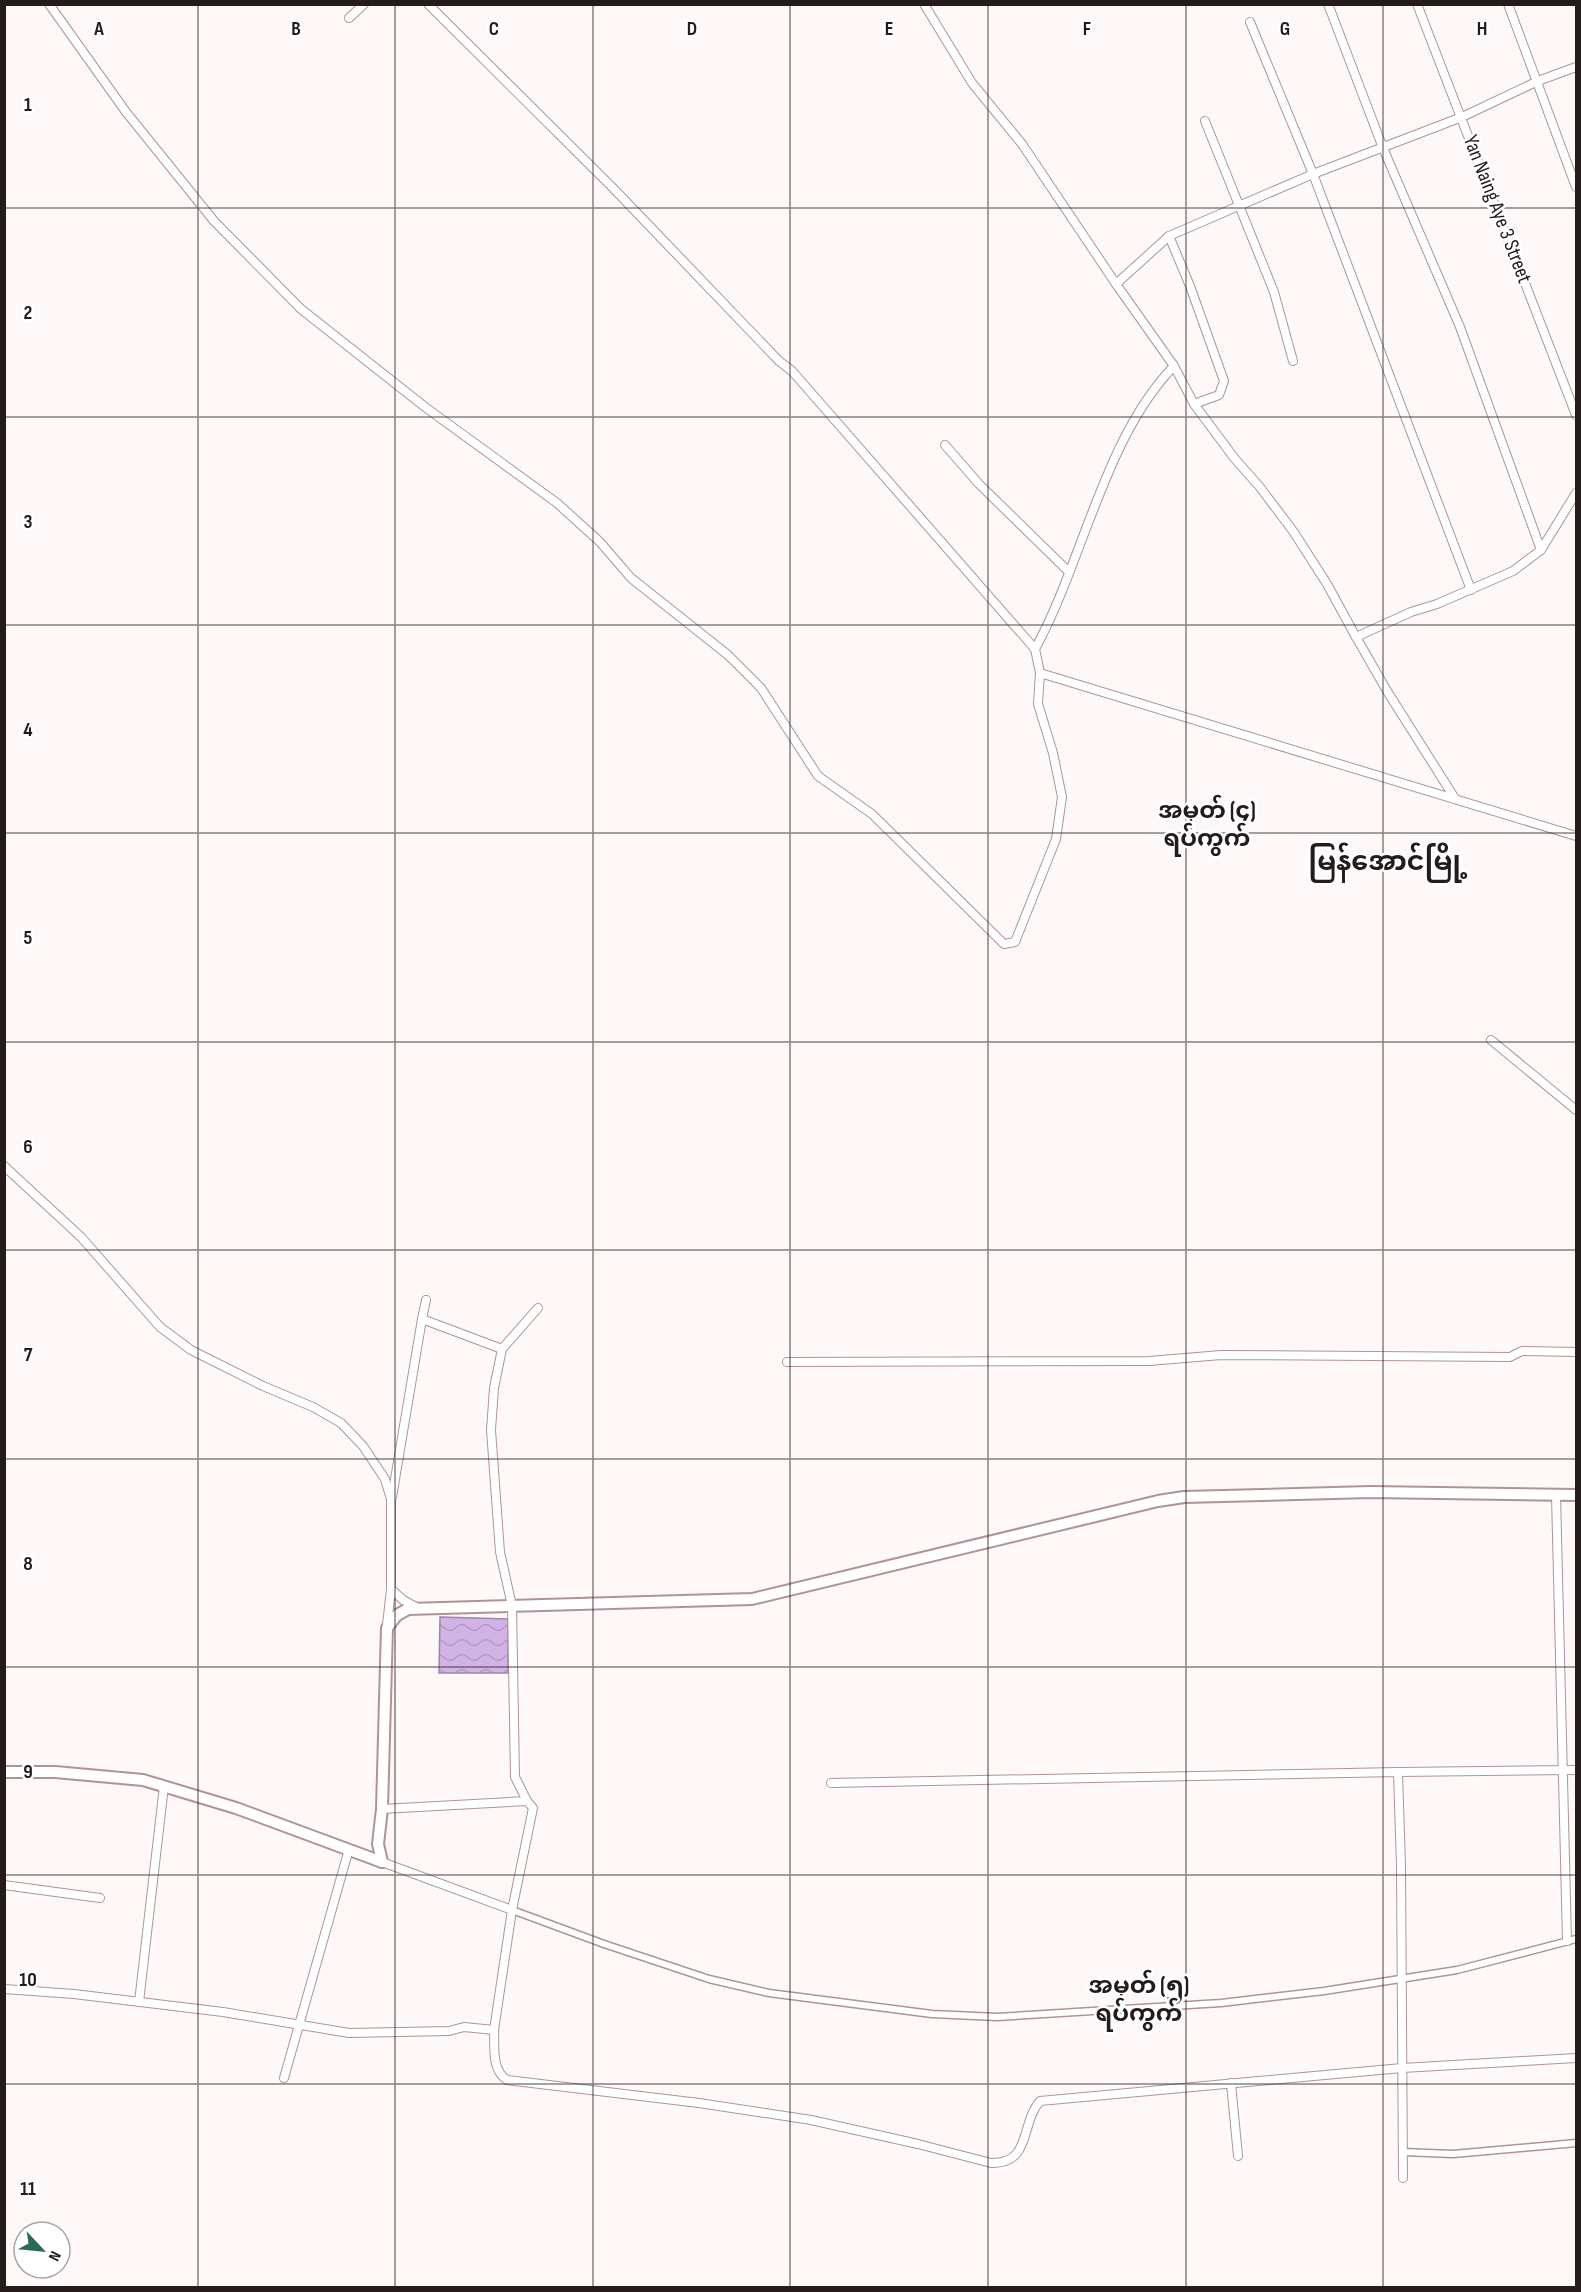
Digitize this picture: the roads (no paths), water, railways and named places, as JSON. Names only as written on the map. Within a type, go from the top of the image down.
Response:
[{"type":"street","points":[[49,4],[126,112],[214,221],[302,309],[425,407],[557,503],[600,542],[631,578],[728,655],[761,688],[818,776],[872,814],[1004,944],[1015,942],[1056,839],[1062,797],[1053,753],[1038,704],[1040,673],[1035,649],[792,371],[779,361],[614,189],[428,4]]},
{"type":"street","points":[[349,18],[364,4]]},
{"type":"street","points":[[924,4],[972,83],[1022,144],[1174,366],[1194,404],[1293,531],[1327,584],[1392,700],[1454,797]]},
{"type":"street","points":[[1328,4],[1383,148],[1460,327],[1541,550]]},
{"type":"street","name":"Yan Naing Aye 3 Street","points":[[1417,4],[1576,414]]},
{"type":"street","points":[[1508,4],[1576,187]]},
{"type":"street","points":[[1250,22],[1313,174],[1471,590]]},
{"type":"street","points":[[1116,284],[1169,236],[1313,174],[1462,117],[1538,81],[1576,67]]},
{"type":"street","points":[[1205,121],[1274,292],[1293,361]]},
{"type":"street","points":[[1169,236],[1190,286],[1224,381],[1219,395],[1194,404]]},
{"type":"street","points":[[1035,649],[1051,621],[1068,572],[1112,466],[1135,419],[1157,384],[1174,366]]},
{"type":"street","points":[[945,445],[979,484],[1068,572]]},
{"type":"street","points":[[1356,637],[1411,612],[1471,590],[1512,570],[1541,550],[1576,493]]},
{"type":"street","points":[[1040,673],[1454,797],[1576,836]]},
{"type":"street","points":[[1491,1040],[1576,1110]]},
{"type":"street","points":[[4,1166],[81,1237],[160,1327],[190,1350],[263,1386],[313,1407],[341,1423],[363,1446],[386,1479],[392,1499]]},
{"type":"street","points":[[382,1862],[378,1844],[382,1809],[387,1628],[391,1589],[392,1499],[426,1300]]},
{"type":"street","points":[[538,1308],[502,1349],[494,1388],[491,1430],[500,1552],[512,1606],[515,1777],[533,1808],[512,1910],[494,2030],[496,2066],[500,2076],[507,2080],[699,2103],[811,2121],[1003,2164],[1016,2156],[1023,2144],[1032,2110],[1040,2102],[1401,2068],[1576,2058]]},
{"type":"street","points":[[422,1319],[502,1349]]},
{"type":"street","points":[[787,1362],[1149,1361],[1221,1355],[1510,1357],[1522,1351],[1576,1352]]},
{"type":"street","points":[[387,1628],[397,1615],[416,1607],[752,1599],[1158,1501],[1184,1497],[1370,1492],[1576,1495]]},
{"type":"street","points":[[1556,1495],[1567,1941]]},
{"type":"street","points":[[391,1589],[403,1600],[416,1607]]},
{"type":"street","points":[[831,1783],[1576,1770]]},
{"type":"street","points":[[4,1772],[55,1772],[143,1780],[236,1808],[604,1944],[709,1979],[769,1993],[933,2014],[997,2017],[1233,2001],[1401,1980],[1457,1970],[1576,1938]]},
{"type":"street","points":[[1398,1772],[1401,1865],[1403,2178]]},
{"type":"street","points":[[139,2002],[164,1786]]},
{"type":"street","points":[[382,1809],[527,1801]]},
{"type":"street","points":[[284,2078],[349,1849]]},
{"type":"street","points":[[4,1885],[100,1898]]},
{"type":"street","points":[[4,1989],[74,1994],[223,2012],[349,2033],[449,2031],[464,2027],[494,2030]]},
{"type":"street","points":[[1231,2083],[1238,2156]]},
{"type":"street","points":[[1403,2152],[1453,2154],[1576,2143]]},
{"type":"water","points":[[440,1617],[508,1619],[508,1673],[439,1673]]},
{"type":"district","name":"အမှတ် (၄) ရပ်ကွက်","points":[[1207,824]]},
{"type":"district","name":"မြန်အောင်မြို့","points":[[1388,861]]},
{"type":"district","name":"အမှတ် (၅) ရပ်ကွက်","points":[[1139,1999]]}]
